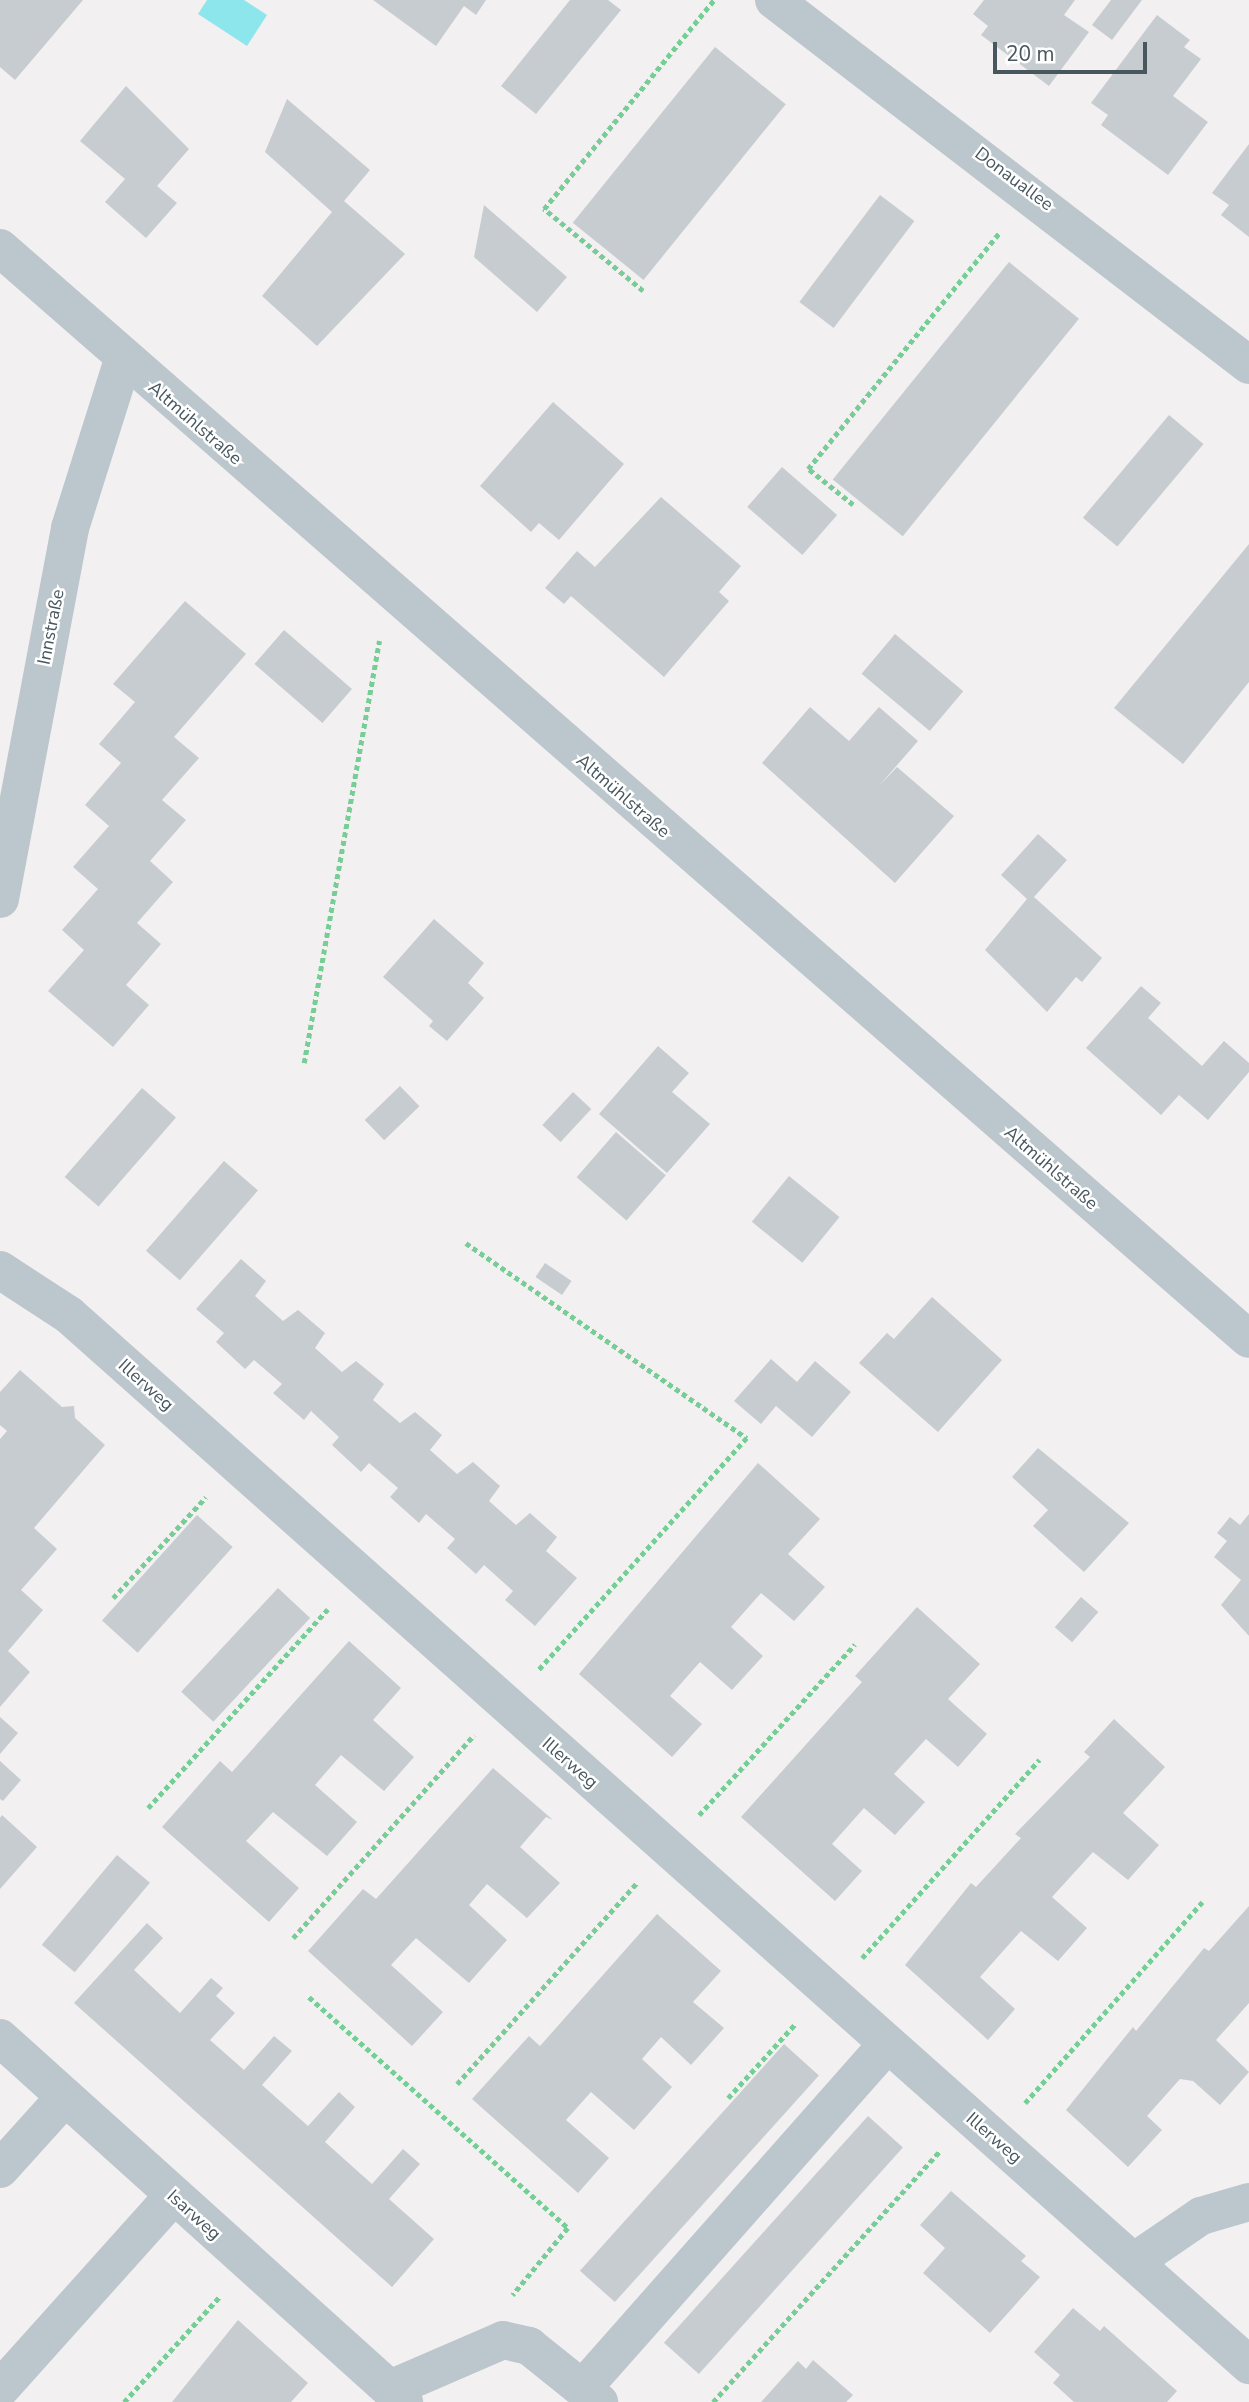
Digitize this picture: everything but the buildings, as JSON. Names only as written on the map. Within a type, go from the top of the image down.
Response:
[{"type":"street","name":"Donauallee","points":[[774,0],[1032,192],[1249,365]]},
{"type":"street","name":"Altmühlstraße","points":[[0,248],[123,360],[388,592],[1249,1339]]},
{"type":"street","name":"Innstraße","points":[[0,899],[70,528],[123,360]]},
{"type":"street","name":"Illerweg","points":[[0,1270],[69,1315],[234,1465],[1135,2261],[1249,2365]]},
{"type":"street","name":"Isarweg","points":[[0,2038],[248,2265],[397,2396],[503,2340]]},
{"type":"street","points":[[503,2340],[528,2346],[591,2395],[887,2044]]},
{"type":"street","points":[[0,2169],[65,2097]]},
{"type":"street","points":[[0,2389],[173,2196]]},
{"type":"street","points":[[1135,2261],[1201,2216],[1249,2202]]},
{"type":"path","points":[[643,291],[544,209],[714,0]]},
{"type":"path","points":[[853,505],[808,468],[1032,192]]},
{"type":"path","points":[[304,1063],[388,592]]},
{"type":"path","points":[[293,1938],[747,1438],[466,1242]]},
{"type":"path","points":[[113,1598],[234,1465]]},
{"type":"path","points":[[148,1808],[359,1575]]},
{"type":"path","points":[[457,2084],[855,1644]]},
{"type":"path","points":[[728,2098],[1039,1760]]},
{"type":"path","points":[[713,2402],[1202,1902]]},
{"type":"path","points":[[309,1997],[568,2228],[513,2292],[503,2340]]},
{"type":"path","points":[[124,2402],[248,2265]]},
{"type":"water","points":[[207,0],[244,0],[267,15],[247,46],[198,14]]}]
